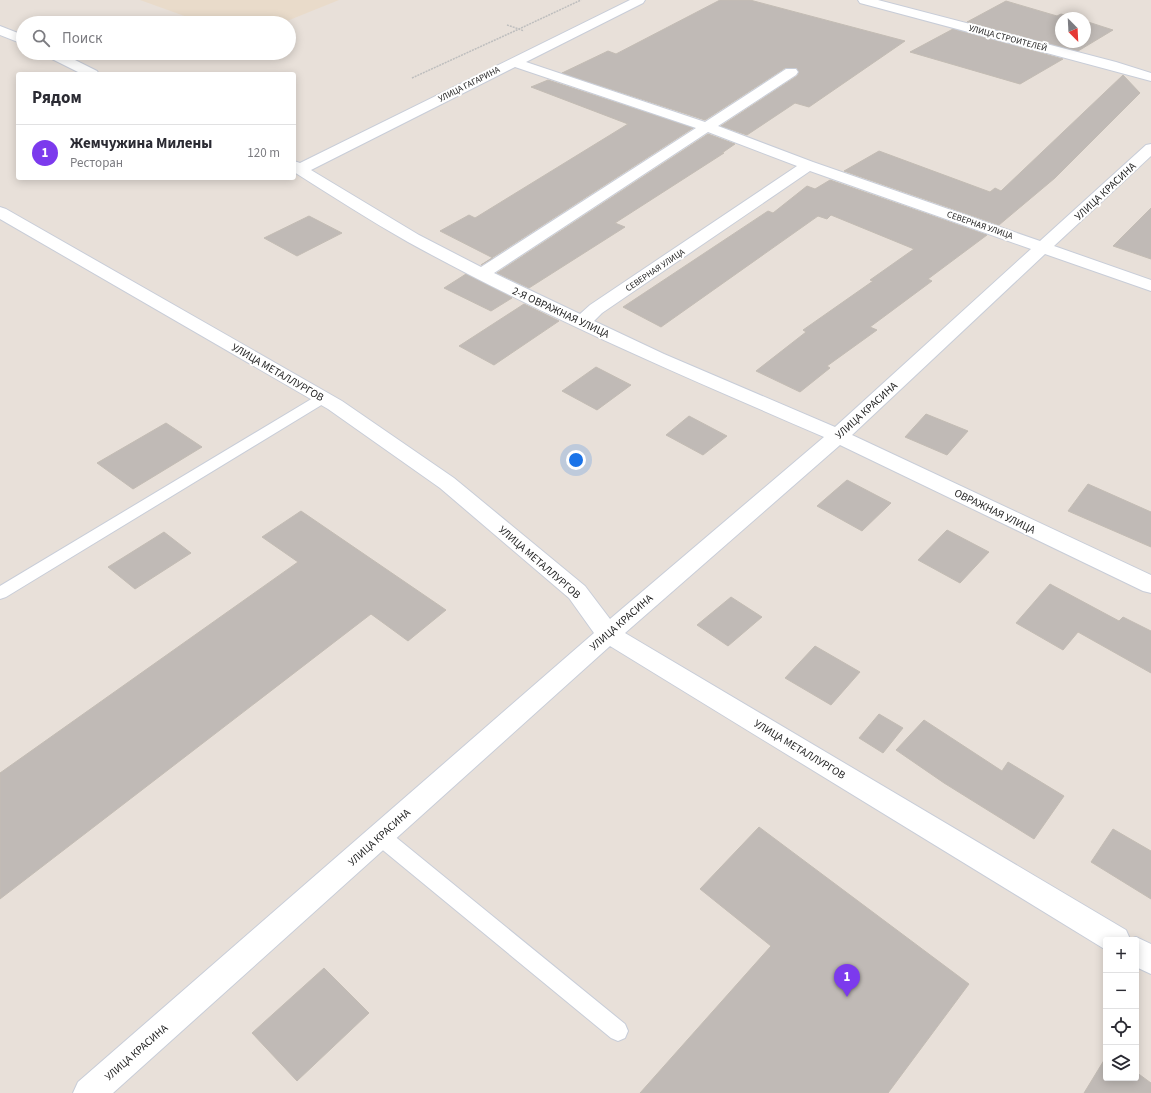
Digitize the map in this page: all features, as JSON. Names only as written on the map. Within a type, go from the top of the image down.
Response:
[{"type":"street","name":"УЛИЦА ГАГАРИНА","points":[[297,167],[639,0]]},
{"type":"street","name":"УЛИЦА СТРОИТЕЛЕЙ","points":[[864,0],[1111,65],[1151,77]]},
{"type":"street","points":[[0,30],[16,37]]},
{"type":"street","points":[[65,60],[88,72]]},
{"type":"street","name":"СЕВЕРНАЯ УЛИЦА","points":[[514,62],[707,127],[808,166],[1151,286]]},
{"type":"street","points":[[483,273],[791,72]]},
{"type":"street","name":"УЛИЦА КРАСИНА","points":[[89,1093],[608,634],[838,436],[1151,148]]},
{"type":"street","name":"СЕВЕРНАЯ УЛИЦА","points":[[582,322],[596,309],[808,166]]},
{"type":"street","name":"2-Я ОВРАЖНАЯ УЛИЦА","points":[[297,167],[413,238],[483,273],[657,358],[838,436]]},
{"type":"street","name":"УЛИЦА МЕТАЛЛУРГОВ","points":[[0,212],[323,398],[447,483],[577,592],[608,634],[1111,937]]},
{"type":"street","name":"ОВРАЖНАЯ УЛИЦА","points":[[838,436],[1151,585]]},
{"type":"street","points":[[1139,954],[1151,960]]},
{"type":"lane","points":[[0,593],[323,398]]},
{"type":"lane","points":[[380,836],[618,1031]]},
{"type":"path","points":[[507,25],[520,29],[582,0]]},
{"type":"shaded area","points":[[140,0],[339,0],[296,17],[296,16],[185,16]]},
{"type":"building","points":[[720,0],[750,0],[905,41],[809,107],[795,103],[747,135],[721,126],[797,76],[799,73],[797,68],[785,68],[705,120],[562,73],[608,51],[616,54]]},
{"type":"building","points":[[1006,1],[1055,15],[1055,45],[967,22]]},
{"type":"building","points":[[1091,23],[1113,30],[1091,43]]},
{"type":"building","points":[[953,29],[1063,59],[1020,84],[910,52]]},
{"type":"building","points":[[1067,48],[1083,48],[1078,51]]},
{"type":"building","points":[[1123,75],[1140,93],[1055,178],[999,225],[844,171],[879,151],[990,192],[995,188],[1001,191]]},
{"type":"building","points":[[548,80],[693,128],[492,258],[440,231],[469,215],[475,218],[628,124],[531,87]]},
{"type":"building","points":[[708,134],[735,144],[722,153],[724,153],[615,223],[625,227],[529,288],[497,273]]},
{"type":"building","points":[[830,180],[987,235],[928,279],[932,281],[870,327],[877,330],[827,366],[830,368],[800,392],[756,371],[806,332],[803,330],[873,281],[870,280],[914,249],[831,215],[827,219],[818,216],[661,327],[623,307],[768,211],[773,213],[807,186],[815,189]]},
{"type":"building","points":[[1151,208],[1151,259],[1113,246]]},
{"type":"building","points":[[309,216],[342,233],[297,256],[264,238]]},
{"type":"building","points":[[466,274],[512,298],[491,311],[444,288]]},
{"type":"building","points":[[524,304],[559,321],[494,365],[459,346]]},
{"type":"building","points":[[596,367],[631,385],[597,410],[562,391]]},
{"type":"building","points":[[926,414],[968,431],[947,455],[905,437]]},
{"type":"building","points":[[689,416],[727,436],[703,455],[666,435]]},
{"type":"building","points":[[166,423],[202,447],[133,489],[97,463]]},
{"type":"building","points":[[847,480],[891,503],[862,531],[817,506]]},
{"type":"building","points":[[1088,484],[1151,512],[1151,547],[1068,511]]},
{"type":"building","points":[[301,511],[446,610],[408,641],[371,614],[0,899],[0,773],[298,562],[262,537]]},
{"type":"building","points":[[947,530],[989,552],[960,583],[918,560]]},
{"type":"building","points":[[164,532],[191,553],[135,589],[108,567]]},
{"type":"building","points":[[1050,584],[1119,621],[1123,617],[1151,631],[1151,673],[1078,632],[1063,650],[1016,623]]},
{"type":"building","points":[[731,597],[762,617],[728,646],[697,625]]},
{"type":"building","points":[[815,646],[860,672],[831,705],[785,678]]},
{"type":"building","points":[[879,714],[903,728],[883,753],[859,738]]},
{"type":"building","points":[[924,720],[1002,771],[1008,762],[1064,796],[1034,839],[944,783],[896,750]]},
{"type":"building","points":[[759,827],[969,984],[888,1093],[640,1093],[771,946],[700,889]]},
{"type":"building","points":[[1113,829],[1151,851],[1151,899],[1091,862]]},
{"type":"building","points":[[324,968],[369,1013],[297,1081],[252,1033]]},
{"type":"building","points":[[1103,1062],[1103,1081],[1139,1081],[1139,1074],[1151,1083],[1151,1093],[1084,1093]]},
{"type":"place","name":"Жемчужина Милены","points":[[847,997]]}]
